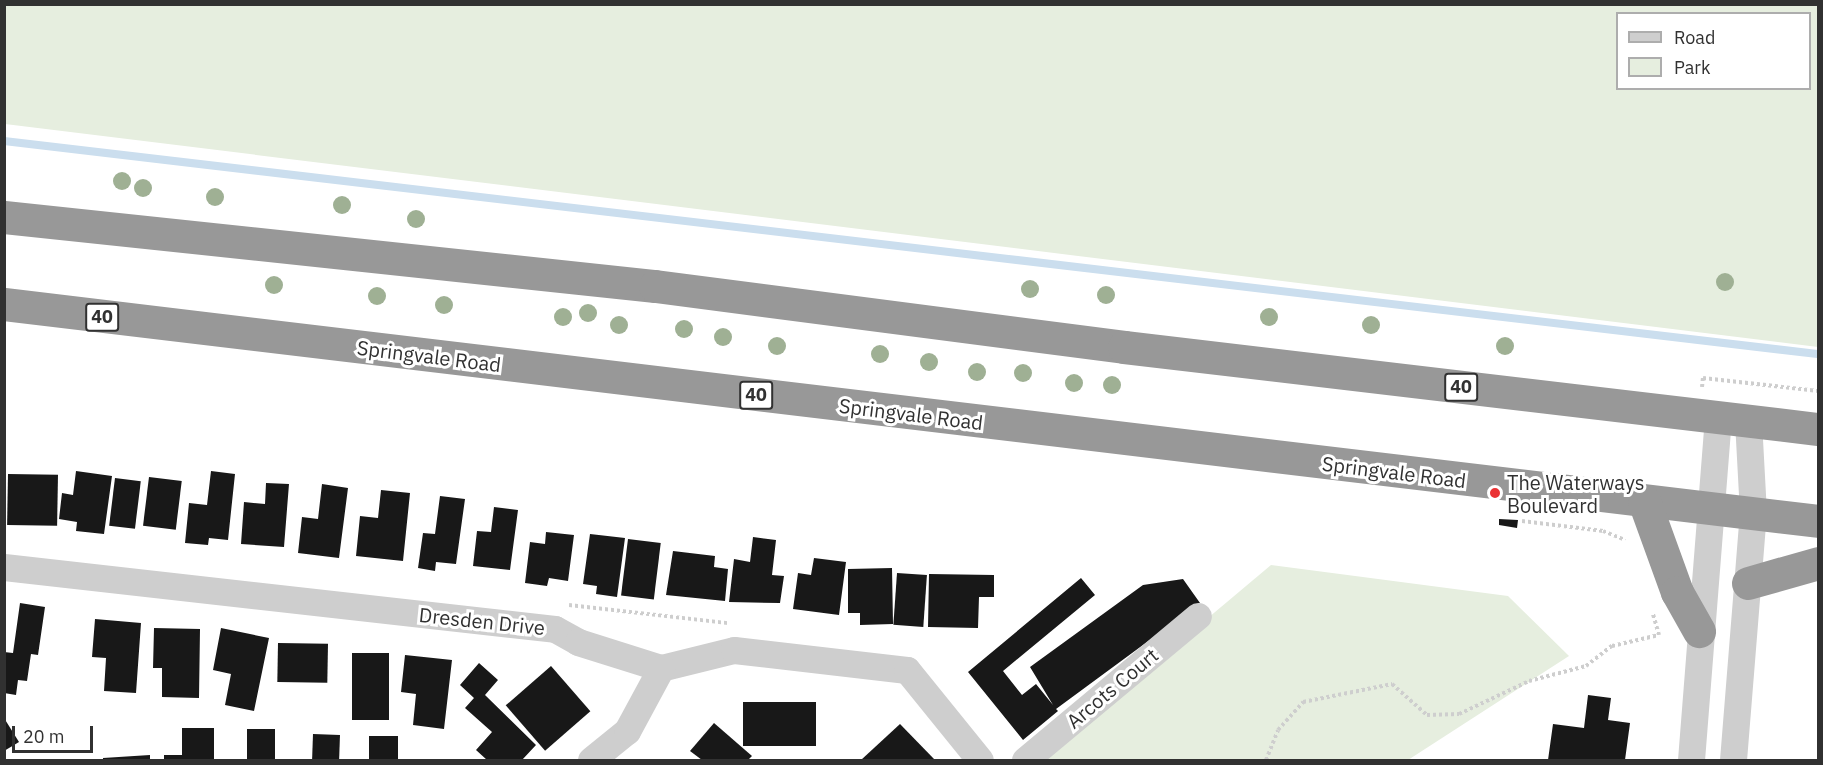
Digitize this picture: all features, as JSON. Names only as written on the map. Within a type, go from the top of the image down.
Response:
[{"type":"highway","name":"40","points":[[4,217],[667,287],[1124,347],[1818,429]]},
{"type":"highway","name":"Springvale Road","points":[[4,304],[1818,520]]},
{"type":"highway","points":[[1644,501],[1653,553],[1699,632]]},
{"type":"highway","points":[[1748,583],[1818,563]]},
{"type":"street","points":[[1691,760],[1710,508],[1733,419]]},
{"type":"street","points":[[1733,419],[1753,513],[1733,760]]},
{"type":"street","name":"Dresden Drive","points":[[4,567],[555,629],[578,642],[661,668]]},
{"type":"street","name":"Arcots Court","points":[[1025,760],[1198,616]]},
{"type":"street","points":[[591,760],[627,731],[661,668],[734,650],[907,670],[980,760]]},
{"type":"path","points":[[1522,521],[1620,535],[1653,553]]},
{"type":"path","points":[[1266,760],[1278,730],[1303,702],[1392,684],[1427,715],[1459,714],[1529,681],[1586,666],[1612,646],[1659,635],[1653,612]]},
{"type":"green space","points":[[5,4],[1818,5],[1818,347],[5,124]]},
{"type":"green space","points":[[1271,565],[1508,596],[1569,656],[1408,760],[1039,760]]},
{"type":"building","points":[[76,471],[112,476],[104,534],[76,531],[77,522],[59,519],[62,493],[73,495]]},
{"type":"building","points":[[211,471],[235,474],[228,540],[209,538],[208,545],[185,543],[189,503],[207,505]]},
{"type":"building","points":[[8,474],[58,475],[57,526],[7,525]]},
{"type":"building","points":[[149,477],[182,481],[176,530],[143,526]]},
{"type":"building","points":[[115,478],[141,481],[135,529],[109,526]]},
{"type":"building","points":[[266,483],[289,484],[284,547],[241,544],[244,502],[265,504]]},
{"type":"building","points":[[322,484],[348,488],[339,558],[298,553],[302,517],[318,519]]},
{"type":"building","points":[[381,490],[410,493],[403,561],[356,556],[360,516],[378,518]]},
{"type":"building","points":[[440,496],[465,499],[456,564],[436,562],[435,571],[418,568],[423,533],[435,534]]},
{"type":"building","points":[[494,507],[518,510],[510,570],[473,566],[477,531],[491,532]]},
{"type":"building","points":[[1499,519],[1518,520],[1517,528],[1499,525]]},
{"type":"building","points":[[546,532],[574,535],[568,581],[549,578],[547,586],[525,583],[530,542],[545,544]]},
{"type":"building","points":[[590,534],[625,538],[617,597],[596,594],[597,586],[583,584]]},
{"type":"building","points":[[753,537],[776,540],[772,575],[784,576],[780,603],[729,602],[734,559],[750,562]]},
{"type":"building","points":[[628,539],[661,543],[654,600],[621,596]]},
{"type":"building","points":[[673,551],[715,556],[714,567],[728,569],[725,601],[666,595]]},
{"type":"building","points":[[814,558],[846,562],[839,615],[793,609],[798,573],[811,575]]},
{"type":"building","points":[[892,568],[893,624],[860,625],[860,613],[848,613],[848,569]]},
{"type":"building","points":[[897,573],[927,575],[923,627],[893,625]]},
{"type":"building","points":[[929,574],[994,575],[994,597],[979,597],[978,628],[928,627]]},
{"type":"building","points":[[1081,578],[1095,595],[1003,671],[1022,695],[1036,684],[1053,705],[1030,667],[1143,585],[1183,579],[1200,603],[1056,709],[1058,711],[1023,740],[968,672]]},
{"type":"building","points":[[20,603],[45,607],[38,655],[31,654],[27,681],[18,680],[16,695],[4,693],[4,652],[13,653]]},
{"type":"building","points":[[95,619],[141,623],[136,693],[104,691],[106,658],[92,657]]},
{"type":"building","points":[[154,628],[200,629],[199,698],[162,697],[162,668],[153,668]]},
{"type":"building","points":[[221,628],[269,638],[254,711],[225,705],[231,674],[213,670]]},
{"type":"building","points":[[278,643],[328,644],[327,683],[277,682]]},
{"type":"building","points":[[352,653],[389,653],[389,720],[352,720]]},
{"type":"building","points":[[405,655],[452,660],[444,729],[413,725],[416,694],[401,692]]},
{"type":"building","points":[[479,663],[498,680],[485,695],[536,745],[522,760],[487,760],[476,750],[492,732],[465,708],[474,698],[460,685]]},
{"type":"building","points":[[551,666],[590,711],[545,751],[506,705]]},
{"type":"building","points":[[1588,695],[1611,698],[1608,720],[1630,723],[1625,760],[1548,760],[1553,724],[1584,728]]},
{"type":"building","points":[[743,702],[816,702],[816,746],[743,746]]},
{"type":"building","points":[[4,718],[19,742],[4,751]]},
{"type":"building","points":[[714,723],[752,756],[748,760],[702,760],[690,751]]},
{"type":"building","points":[[900,724],[935,760],[861,760]]},
{"type":"building","points":[[182,728],[214,728],[214,760],[164,760],[164,755],[182,755]]},
{"type":"building","points":[[247,729],[275,729],[275,760],[247,760]]},
{"type":"building","points":[[313,734],[340,735],[339,760],[312,760]]},
{"type":"building","points":[[369,736],[398,736],[398,760],[369,760]]},
{"type":"building","points":[[150,755],[150,760],[103,760],[103,758]]},
{"type":"waterway","points":[[4,141],[1818,354]]},
{"type":"place","name":"The Waterways Boulevard","points":[[1495,493]]}]
